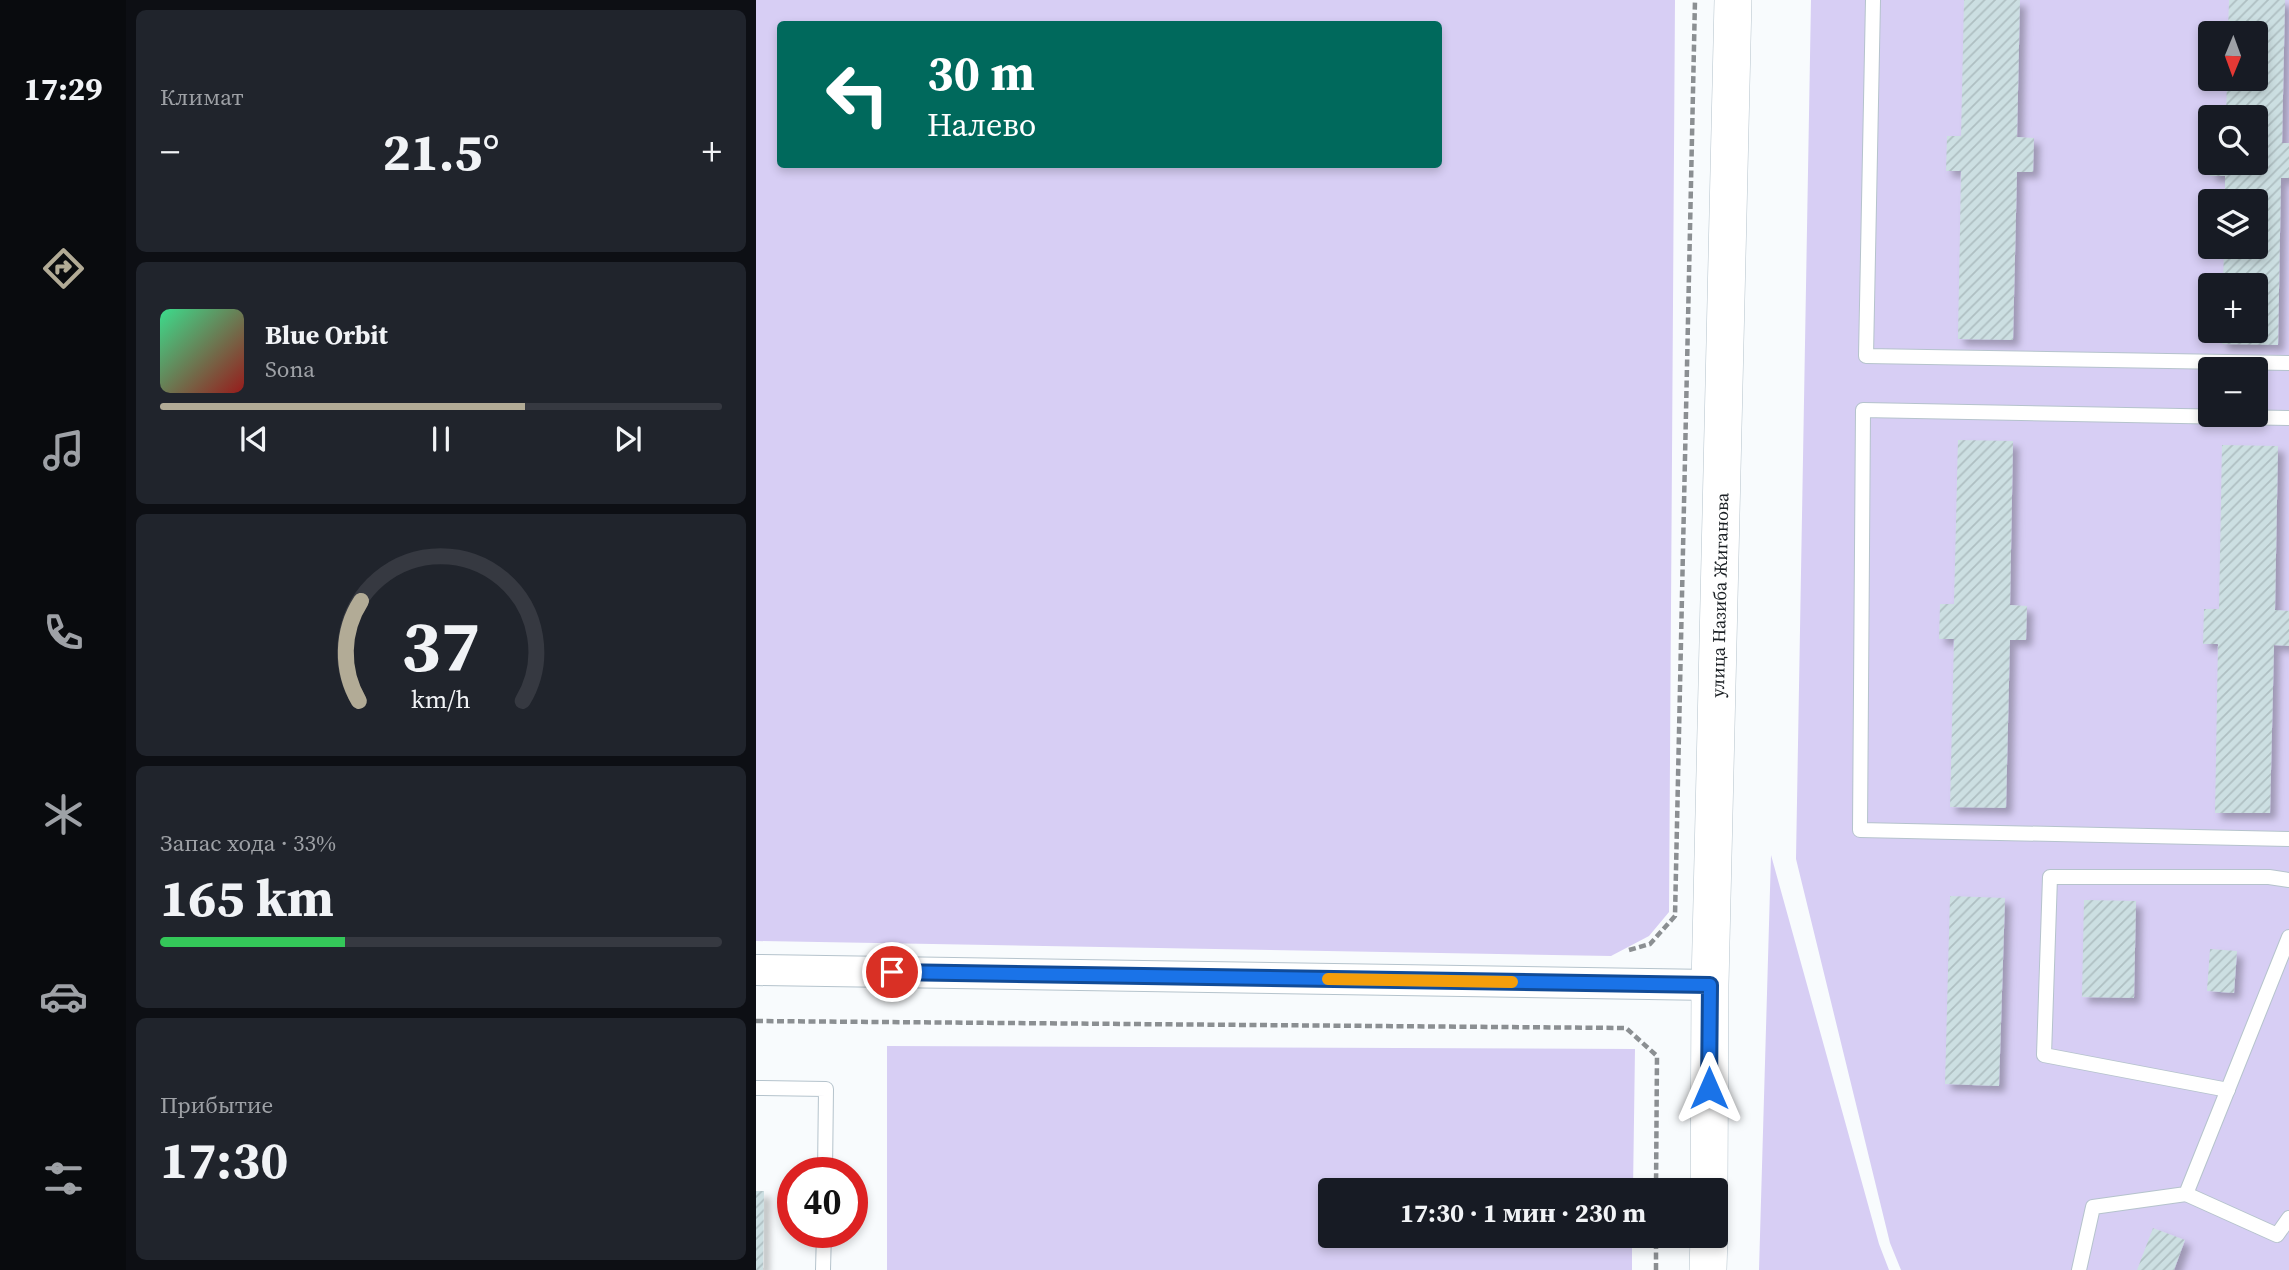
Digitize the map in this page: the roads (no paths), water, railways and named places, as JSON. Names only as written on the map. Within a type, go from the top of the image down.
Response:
[{"type":"street","name":"улица Назиба Жиганова","points":[[1709,1178],[1710,985],[1732,0]]},
{"type":"street","points":[[756,970],[1710,985]]},
{"type":"street","points":[[1708,1270],[1709,1248]]},
{"type":"lane","points":[[1873,0],[1866,356],[2289,363]]},
{"type":"lane","points":[[2289,418],[1863,410],[1860,830],[2289,839]]},
{"type":"lane","points":[[2228,1090],[2044,1055],[2050,877],[2269,877],[2289,880]]},
{"type":"lane","points":[[2186,1194],[2289,937]]},
{"type":"lane","points":[[756,1088],[826,1089],[825,1157]]},
{"type":"lane","points":[[2079,1270],[2093,1207],[2186,1194],[2277,1235],[2289,1218]]},
{"type":"lane","points":[[823,1270],[824,1248]]}]
